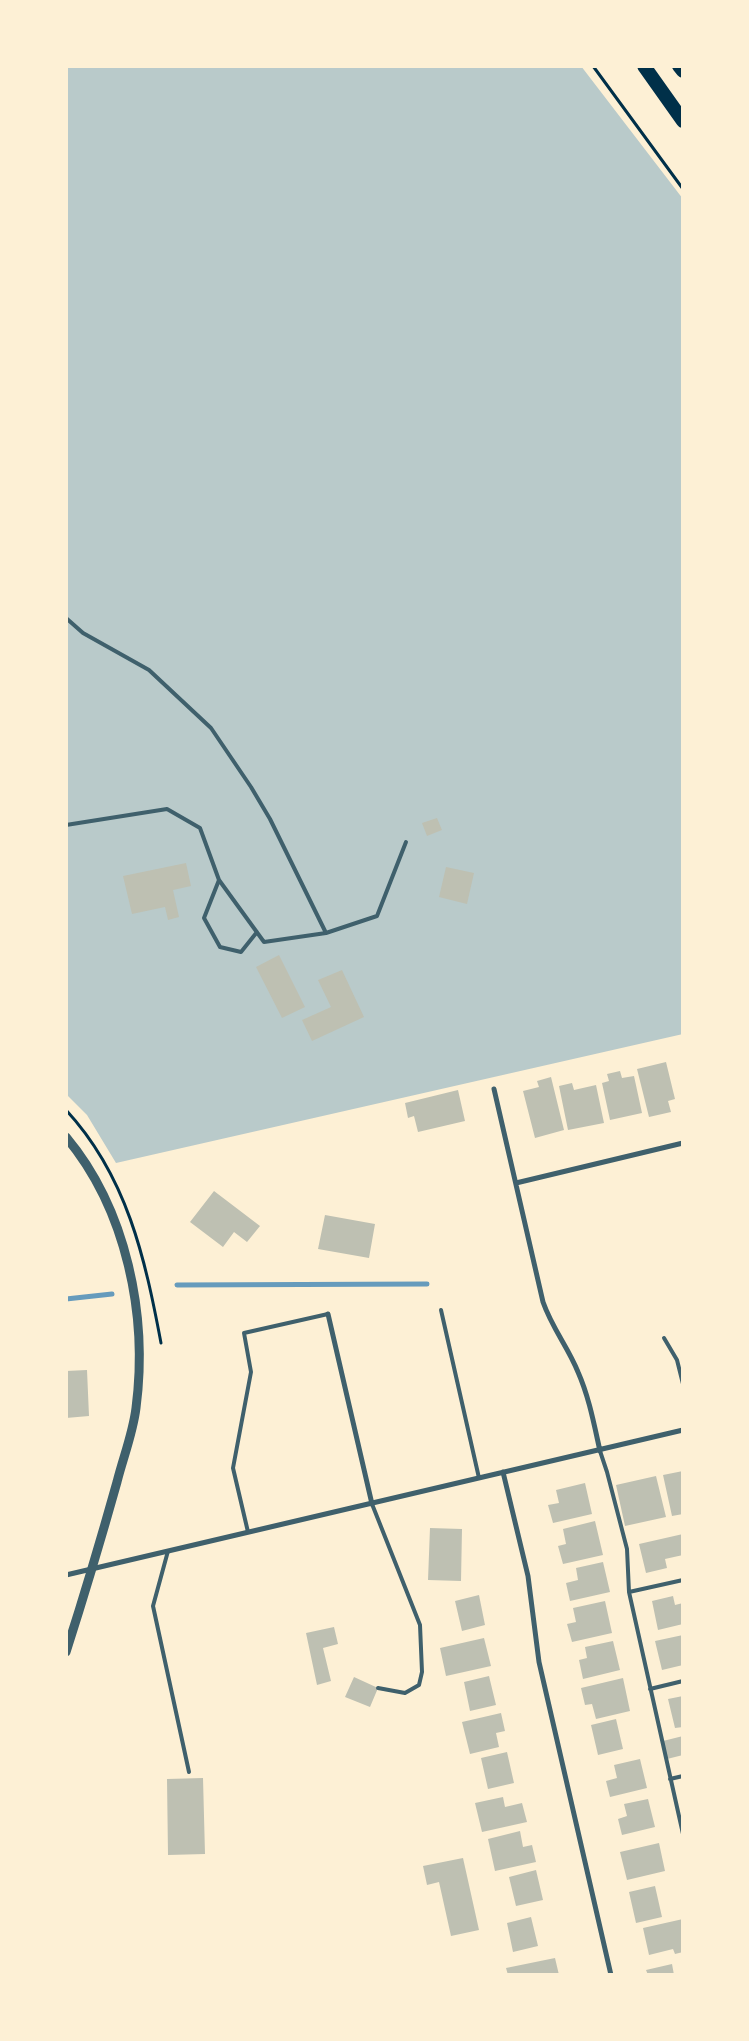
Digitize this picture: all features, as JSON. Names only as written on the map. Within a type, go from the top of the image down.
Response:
[{"type":"highway","points":[[644,66],[683,121]]},
{"type":"highway","points":[[679,66],[683,70]]},
{"type":"street","points":[[494,1089],[543,1302],[550,1322],[578,1370],[588,1396],[600,1451]]},
{"type":"street","points":[[66,1137],[91,1170],[113,1216],[125,1254],[133,1296],[140,1370],[136,1411],[93,1569],[66,1652]]},
{"type":"street","points":[[516,1183],[683,1143]]},
{"type":"street","points":[[328,1314],[372,1504]]},
{"type":"street","points":[[66,1575],[683,1430]]},
{"type":"street","points":[[504,1472],[528,1576],[539,1662],[611,1975]]},
{"type":"lane","points":[[66,618],[83,633],[149,670],[211,728],[270,819],[326,933]]},
{"type":"lane","points":[[66,825],[167,809],[200,828],[219,880],[264,942],[326,933],[376,916],[406,842]]},
{"type":"lane","points":[[219,880],[204,918],[220,947],[241,952],[257,932]]},
{"type":"lane","points":[[441,1310],[479,1478]]},
{"type":"lane","points":[[248,1532],[233,1468],[251,1372],[244,1333],[328,1314]]},
{"type":"lane","points":[[664,1338],[677,1360],[683,1384]]},
{"type":"lane","points":[[600,1451],[627,1549],[629,1592],[683,1834]]},
{"type":"lane","points":[[372,1504],[420,1625],[422,1672],[418,1685],[405,1693],[378,1688]]},
{"type":"lane","points":[[168,1551],[154,1606],[189,1772]]},
{"type":"lane","points":[[629,1592],[683,1580]]},
{"type":"lane","points":[[650,1689],[683,1682]]},
{"type":"lane","points":[[670,1779],[683,1776]]},
{"type":"path","points":[[593,66],[683,189]]},
{"type":"shaded area","points":[[66,66],[581,66],[683,199],[683,1034],[116,1163],[87,1115],[66,1094]]},
{"type":"building","points":[[437,818],[442,830],[427,836],[422,823]]},
{"type":"building","points":[[186,863],[191,886],[173,890],[179,917],[168,920],[165,907],[132,914],[123,876]]},
{"type":"building","points":[[446,867],[474,873],[467,904],[439,897]]},
{"type":"building","points":[[279,955],[305,1007],[282,1018],[256,967]]},
{"type":"building","points":[[342,970],[364,1017],[312,1041],[302,1020],[331,1007],[318,980]]},
{"type":"building","points":[[666,1062],[675,1099],[668,1101],[671,1112],[649,1117],[637,1069]]},
{"type":"building","points":[[620,1071],[622,1078],[634,1076],[642,1113],[610,1120],[602,1083],[609,1081],[607,1074]]},
{"type":"building","points":[[551,1077],[564,1130],[535,1138],[523,1091],[539,1087],[537,1081]]},
{"type":"building","points":[[572,1083],[574,1090],[596,1085],[604,1123],[568,1130],[559,1086]]},
{"type":"building","points":[[458,1090],[465,1121],[418,1132],[414,1116],[408,1118],[405,1103]]},
{"type":"building","points":[[214,1191],[260,1226],[247,1242],[234,1232],[223,1247],[190,1222]]},
{"type":"building","points":[[325,1215],[375,1224],[369,1258],[318,1249]]},
{"type":"building","points":[[87,1370],[89,1416],[66,1418],[66,1371]]},
{"type":"building","points":[[683,1471],[683,1514],[672,1516],[663,1475]]},
{"type":"building","points":[[656,1476],[666,1517],[625,1526],[616,1485]]},
{"type":"building","points":[[585,1483],[592,1514],[553,1523],[548,1505],[559,1503],[556,1490]]},
{"type":"building","points":[[595,1521],[603,1555],[563,1564],[558,1546],[566,1544],[563,1529]]},
{"type":"building","points":[[430,1528],[462,1529],[461,1581],[428,1580]]},
{"type":"building","points":[[683,1534],[683,1555],[665,1559],[667,1568],[646,1573],[639,1544]]},
{"type":"building","points":[[603,1562],[610,1592],[570,1601],[566,1583],[578,1580],[576,1568]]},
{"type":"building","points":[[479,1595],[485,1625],[462,1631],[455,1601]]},
{"type":"building","points":[[673,1596],[675,1605],[683,1603],[683,1624],[658,1630],[652,1601]]},
{"type":"building","points":[[605,1601],[612,1633],[572,1642],[567,1624],[576,1622],[573,1608]]},
{"type":"building","points":[[334,1627],[338,1644],[323,1648],[331,1681],[317,1685],[306,1633]]},
{"type":"building","points":[[683,1635],[683,1665],[662,1670],[655,1641]]},
{"type":"building","points":[[484,1638],[491,1666],[446,1676],[440,1648]]},
{"type":"building","points":[[613,1641],[620,1670],[583,1679],[579,1660],[587,1658],[585,1647]]},
{"type":"building","points":[[489,1676],[496,1705],[470,1711],[464,1682]]},
{"type":"building","points":[[354,1677],[378,1688],[370,1707],[345,1697]]},
{"type":"building","points":[[623,1678],[630,1711],[596,1719],[592,1704],[585,1705],[581,1688]]},
{"type":"building","points":[[683,1696],[683,1727],[675,1728],[668,1699]]},
{"type":"building","points":[[501,1713],[505,1731],[496,1733],[499,1747],[470,1754],[462,1722]]},
{"type":"building","points":[[616,1719],[623,1749],[598,1755],[591,1725]]},
{"type":"building","points":[[683,1736],[683,1755],[667,1759],[663,1741]]},
{"type":"building","points":[[507,1752],[514,1783],[488,1789],[481,1758]]},
{"type":"building","points":[[640,1759],[647,1788],[610,1797],[606,1781],[617,1778],[614,1765]]},
{"type":"building","points":[[203,1778],[205,1854],[168,1855],[167,1779]]},
{"type":"building","points":[[503,1797],[505,1807],[522,1803],[527,1822],[482,1832],[475,1803]]},
{"type":"building","points":[[648,1799],[655,1827],[622,1835],[618,1819],[627,1816],[624,1804]]},
{"type":"building","points":[[520,1831],[523,1847],[532,1845],[536,1862],[495,1871],[488,1839]]},
{"type":"building","points":[[659,1843],[665,1871],[627,1880],[620,1852]]},
{"type":"building","points":[[463,1858],[479,1930],[451,1936],[439,1882],[427,1885],[423,1866]]},
{"type":"building","points":[[536,1870],[543,1900],[516,1906],[509,1877]]},
{"type":"building","points":[[655,1886],[662,1917],[636,1923],[629,1892]]},
{"type":"building","points":[[531,1917],[538,1946],[513,1952],[507,1923]]},
{"type":"building","points":[[683,1919],[683,1952],[675,1954],[673,1949],[649,1955],[643,1928]]},
{"type":"building","points":[[555,1958],[559,1975],[508,1975],[506,1968]]},
{"type":"building","points":[[672,1964],[674,1975],[648,1975],[646,1970]]},
{"type":"waterway","points":[[177,1285],[427,1284]]},
{"type":"waterway","points":[[66,1299],[112,1294]]}]
